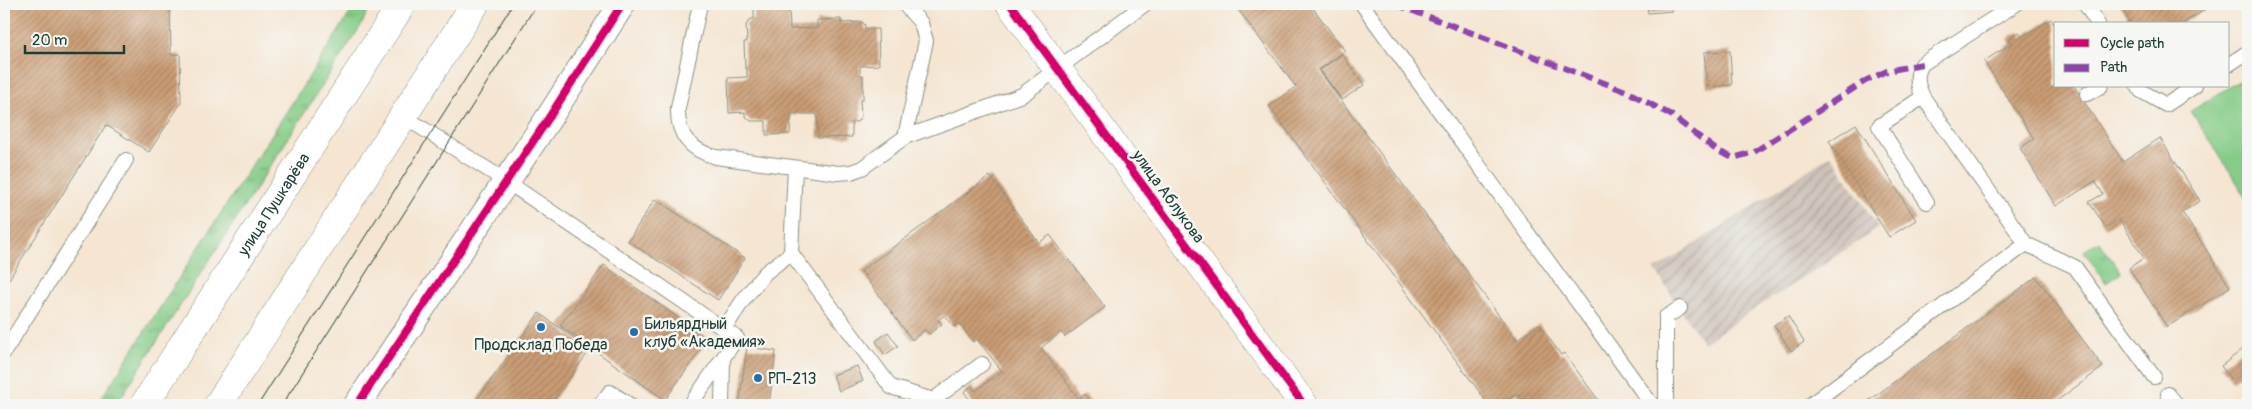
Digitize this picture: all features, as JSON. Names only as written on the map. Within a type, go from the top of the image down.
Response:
[{"type":"main road","name":"улица Пушкарёва","points":[[144,405],[402,4]]},
{"type":"main road","points":[[218,405],[474,4]]},
{"type":"main road","name":"улица Аблукова","points":[[1010,4],[1304,405]]},
{"type":"street","points":[[357,405],[622,4]]},
{"type":"lane","points":[[700,4],[678,108],[677,121],[680,132],[686,140],[704,154],[838,173],[851,172],[867,164],[905,137],[1022,96],[1145,4]]},
{"type":"lane","points":[[904,4],[921,23],[926,41],[905,137]]},
{"type":"lane","points":[[1362,4],[1652,405]]},
{"type":"lane","points":[[2016,4],[1922,64],[1916,74],[1918,87],[2026,244],[2075,267],[2154,377]]},
{"type":"lane","points":[[2085,4],[2097,22]]},
{"type":"lane","points":[[2230,64],[2248,52]]},
{"type":"lane","points":[[2088,94],[2098,88]]},
{"type":"lane","points":[[2139,88],[2141,91],[2166,105],[2192,88]]},
{"type":"lane","points":[[1923,96],[1879,126],[1927,202]]},
{"type":"lane","points":[[403,116],[506,182],[736,338],[690,405]]},
{"type":"lane","points":[[4,352],[126,160]]},
{"type":"lane","points":[[795,168],[791,253],[891,387],[935,403],[982,364]]},
{"type":"lane","points":[[1810,405],[2026,244]]},
{"type":"lane","points":[[724,329],[744,299],[765,273],[791,253]]},
{"type":"lane","points":[[1666,405],[1666,317],[1680,308]]},
{"type":"lane","points":[[722,405],[723,358]]},
{"type":"lane","points":[[600,405],[610,392],[630,405]]},
{"type":"lane","points":[[2168,394],[2177,405]]},
{"type":"shaded area","points":[[1831,155],[1879,228],[1703,343],[1655,270]]},
{"type":"green space","points":[[356,4],[370,4],[362,24],[116,405],[97,405]]},
{"type":"green space","points":[[2248,75],[2248,200],[2191,111]]},
{"type":"green space","points":[[2099,241],[2121,273],[2106,283],[2084,251]]},
{"type":"building","points":[[4,4],[170,4],[171,55],[180,54],[181,103],[149,152],[106,125],[4,287]]},
{"type":"building","points":[[789,4],[790,29],[817,28],[817,20],[841,19],[841,23],[862,22],[865,25],[865,29],[878,29],[879,65],[860,66],[860,75],[863,75],[863,100],[860,100],[861,117],[857,122],[852,122],[852,137],[818,138],[817,114],[791,114],[790,134],[766,135],[766,121],[751,121],[745,116],[745,112],[729,113],[728,78],[747,77],[744,42],[747,42],[746,25],[751,19],[754,19],[754,5]]},
{"type":"building","points":[[1234,4],[1310,4],[1345,51],[1319,70],[1517,340],[1539,324],[1561,355],[1564,353],[1602,405],[1526,405],[1517,393],[1500,405],[1489,405],[1269,106],[1296,87]]},
{"type":"building","points":[[1647,4],[1671,4],[1672,11],[1648,13]]},
{"type":"building","points":[[2119,4],[2214,4],[2185,22],[2130,22]]},
{"type":"building","points":[[2051,19],[2054,23],[2054,88],[2075,88],[2123,162],[2160,138],[2200,201],[2182,212],[2230,287],[2167,327],[2129,268],[2144,258],[2119,219],[2106,228],[2089,202],[2103,194],[2095,181],[2056,206],[2020,148],[2034,139],[1984,61],[2011,44],[2008,39],[2013,35],[2019,32],[2022,37]]},
{"type":"building","points":[[1730,51],[1732,85],[1707,87],[1704,52]]},
{"type":"building","points":[[1342,54],[1364,85],[1342,100],[1320,70]]},
{"type":"building","points":[[1856,124],[1916,220],[1889,237],[1829,141]]},
{"type":"building","points":[[990,176],[1039,243],[1050,235],[1105,307],[1065,337],[1061,332],[1041,348],[1079,399],[1085,394],[1094,405],[974,405],[964,392],[972,386],[975,391],[1002,371],[977,339],[973,342],[959,323],[954,327],[945,315],[938,320],[942,324],[929,334],[925,330],[912,340],[861,271]]},
{"type":"building","points":[[655,199],[745,258],[718,300],[628,241]]},
{"type":"building","name":"Бильярдный клуб «Академия»","points":[[604,265],[708,339],[665,400],[560,326]]},
{"type":"building","points":[[2036,277],[2103,367],[2051,405],[1863,405]]},
{"type":"building","points":[[539,313],[590,350],[550,405],[473,405]]},
{"type":"building","points":[[1788,316],[1804,342],[1791,351],[1774,325]]},
{"type":"building","points":[[888,332],[898,346],[885,355],[876,341]]},
{"type":"building","points":[[2247,346],[2248,370],[2232,381],[2221,366]]},
{"type":"building","name":"РП-213","points":[[747,347],[776,351],[769,405],[739,405]]},
{"type":"building","points":[[857,366],[863,381],[839,391],[833,375]]},
{"type":"tram line","points":[[258,405],[513,4]]},
{"type":"tram line","points":[[282,405],[537,4]]},
{"type":"marked path","points":[[1395,4],[1628,92],[1671,115],[1716,150],[1733,158],[1754,152],[1867,80],[1887,71],[1922,64]]},
{"type":"cycle path","points":[[357,405],[550,116],[622,4]]},
{"type":"cycle path","points":[[1010,4],[1304,405]]},
{"type":"place","name":"Продсклад Победа","points":[[541,327]]},
{"type":"place","name":"Бильярдный клуб «Академия»","points":[[634,332]]},
{"type":"place","name":"РП-213","points":[[758,378]]}]
